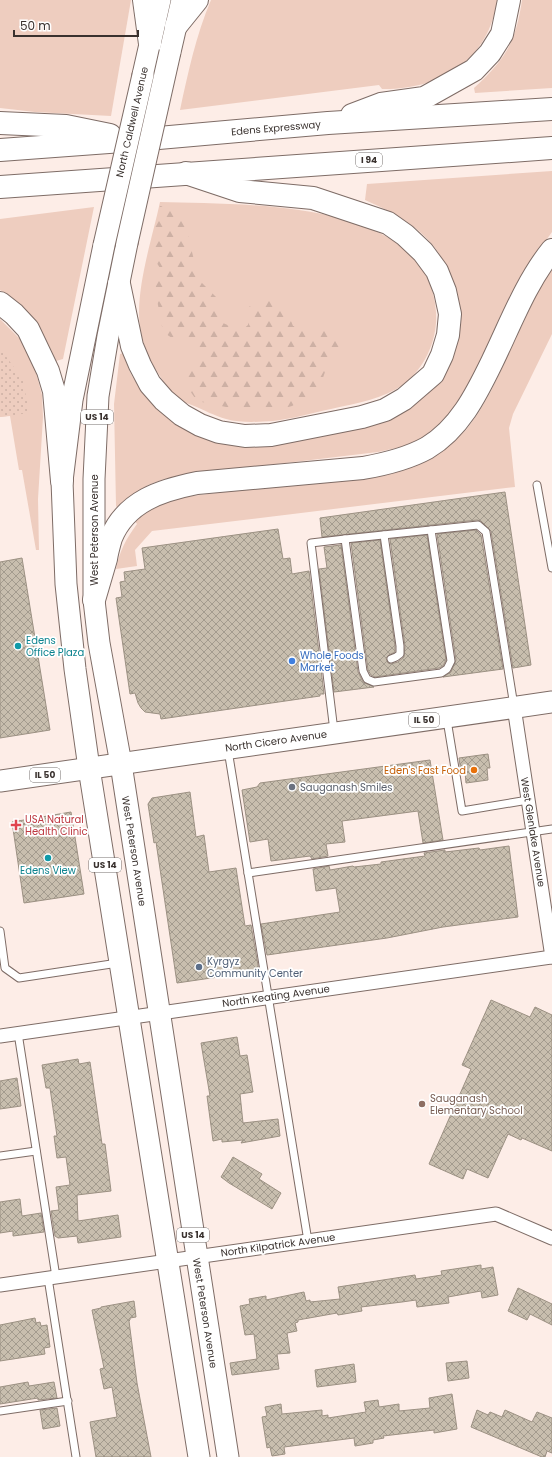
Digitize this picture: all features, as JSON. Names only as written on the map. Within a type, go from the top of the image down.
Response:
[{"type":"highway","points":[[144,0],[143,3],[150,44]]},
{"type":"highway","points":[[176,26],[197,0]]},
{"type":"highway","points":[[328,123],[381,104],[424,98],[474,70],[490,54],[502,34],[509,0]]},
{"type":"highway","name":"Edens Expressway","points":[[0,150],[328,123],[552,109]]},
{"type":"highway","points":[[0,123],[66,126],[136,140]]},
{"type":"highway","name":"I 94","points":[[0,187],[552,148]]},
{"type":"highway","points":[[119,284],[132,346],[150,384],[164,400],[182,414],[200,425],[219,432],[245,436],[270,435],[362,417],[385,410],[404,399],[433,374],[442,355],[448,335],[450,314],[447,298],[437,271],[423,252],[406,235],[388,223],[313,198],[240,191],[186,173]]},
{"type":"highway","points":[[94,600],[111,538],[122,520],[137,506],[153,495],[172,488],[197,483],[363,468],[387,463],[406,458],[427,447],[447,433],[476,395],[533,279],[552,250]]},
{"type":"highway","points":[[0,303],[14,314],[28,329],[48,371],[54,391],[62,481]]},
{"type":"main road","name":"North Caldwell Avenue","points":[[62,481],[72,400],[104,245],[160,0]]},
{"type":"main road","name":"US 14","points":[[176,26],[182,0]]},
{"type":"main road","name":"West Peterson Avenue","points":[[176,26],[127,243],[108,336],[98,396],[94,479],[94,600],[99,643],[120,764],[228,1457]]},
{"type":"main road","name":"US 14","points":[[62,481],[66,584],[75,669],[89,768],[199,1457]]},
{"type":"main road","name":"North Cicero Avenue","points":[[0,781],[552,702]]},
{"type":"street","name":"West Glenlake Avenue","points":[[514,707],[552,957]]},
{"type":"street","name":"North Keating Avenue","points":[[0,1036],[552,957]]},
{"type":"street","name":"North Kilpatrick Avenue","points":[[0,1285],[496,1214],[552,1238]]},
{"type":"lane","points":[[538,485],[552,568]]},
{"type":"lane","points":[[334,733],[311,543],[478,525],[486,532],[514,707]]},
{"type":"lane","points":[[345,539],[363,670],[366,679],[374,682],[441,673],[447,669],[451,661],[431,530]]},
{"type":"lane","points":[[384,534],[400,646],[400,654],[391,659]]},
{"type":"lane","points":[[446,717],[462,811],[528,800]]},
{"type":"lane","points":[[228,748],[308,1241]]},
{"type":"lane","points":[[248,873],[552,829]]},
{"type":"lane","points":[[0,931],[5,968],[19,978],[120,962]]},
{"type":"lane","points":[[18,1033],[36,1151],[76,1457]]},
{"type":"lane","points":[[0,1156],[36,1151]]},
{"type":"lane","points":[[0,1411],[68,1401]]},
{"type":"green space","points":[[0,0],[131,0],[111,116],[35,112],[0,108]]},
{"type":"green space","points":[[211,0],[497,0],[492,21],[484,39],[472,55],[458,67],[442,77],[423,84],[403,88],[382,89],[379,85],[180,110],[189,68]]},
{"type":"green space","points":[[522,0],[552,0],[552,88],[475,93],[474,88],[494,68],[507,49],[516,28]]},
{"type":"green space","points":[[552,171],[552,232],[534,257],[469,389],[439,427],[423,438],[401,447],[378,452],[200,473],[164,479],[148,485],[134,495],[119,510],[116,506],[114,404],[120,354],[123,353],[129,370],[139,387],[156,406],[175,421],[208,439],[402,413],[458,301],[445,264],[437,250],[414,227],[400,217],[365,200],[367,184]]},
{"type":"green space","points":[[160,202],[237,204],[282,208],[326,215],[367,227],[402,247],[426,274],[436,312],[435,332],[429,352],[424,361],[418,370],[404,384],[379,397],[280,420],[243,422],[231,420],[181,401],[172,393],[158,374],[151,361],[141,333],[139,318],[139,302],[144,268]]},
{"type":"green space","points":[[160,206],[174,209],[185,216],[199,280],[218,299],[223,323],[241,331],[248,325],[249,307],[261,297],[284,302],[293,326],[323,329],[336,333],[341,346],[325,372],[318,392],[292,406],[270,412],[231,408],[197,401],[188,388],[188,374],[197,361],[196,344],[185,337],[172,338],[163,332],[155,289],[160,268],[149,251]]},
{"type":"green space","points":[[94,207],[63,359],[56,361],[46,339],[34,321],[19,305],[0,290],[0,219]]},
{"type":"green space","points":[[552,267],[552,334],[513,414],[509,428],[515,487],[152,531],[135,550],[137,566],[116,569],[119,556],[124,545],[137,524],[134,520],[147,508],[177,498],[394,470],[434,455],[466,430],[479,412],[491,391],[541,285]]},
{"type":"green space","points":[[0,319],[26,345],[42,395],[43,417],[38,499],[39,550],[36,550],[22,470],[19,470],[10,416],[0,417]]},
{"type":"green space","points":[[0,348],[23,380],[29,413],[0,417]]},
{"type":"building","points":[[505,492],[531,665],[513,668],[491,531],[481,521],[477,520],[322,537],[320,518]]},
{"type":"building","points":[[278,529],[283,559],[290,558],[292,574],[309,571],[324,694],[320,694],[320,696],[161,719],[160,714],[145,712],[138,703],[135,693],[130,694],[116,598],[122,597],[120,582],[125,581],[124,572],[145,569],[142,548]]},
{"type":"building","points":[[476,530],[481,535],[503,669],[443,677],[451,672],[456,660],[437,534]]},
{"type":"building","points":[[427,535],[446,660],[443,666],[439,668],[375,677],[371,675],[368,670],[351,543],[380,540],[395,646],[395,652],[386,658],[388,663],[391,664],[398,662],[404,657],[405,646],[390,539]]},
{"type":"building","points":[[341,545],[358,672],[363,682],[374,687],[334,692],[319,569],[327,568],[324,547]]},
{"type":"building","name":"Edens Office Plaza","points":[[22,558],[50,730],[0,738],[0,562]]},
{"type":"building","name":"Eden's Fast Food","points":[[488,754],[490,768],[487,768],[488,780],[466,783],[465,772],[461,772],[459,758]]},
{"type":"building","points":[[430,760],[443,840],[423,843],[418,811],[342,821],[345,842],[326,844],[328,856],[312,859],[310,856],[271,861],[268,839],[250,842],[242,790],[257,787],[260,783]]},
{"type":"building","points":[[190,792],[196,837],[204,835],[209,872],[236,868],[245,926],[251,925],[259,971],[177,983],[156,842],[154,843],[148,804],[152,798]]},
{"type":"building","name":"Edens View","points":[[71,812],[84,894],[24,903],[12,822]]},
{"type":"building","points":[[509,846],[518,917],[443,927],[387,938],[267,955],[261,924],[340,912],[336,888],[316,891],[313,869],[329,866],[330,870],[353,866],[381,864],[381,862],[425,856],[424,853],[445,850],[445,852],[479,848],[480,850]]},
{"type":"building","name":"Sauganash Elementary School","points":[[491,1000],[530,1017],[535,1007],[552,1015],[552,1151],[522,1138],[521,1140],[508,1134],[488,1178],[467,1169],[463,1179],[429,1164],[471,1069],[462,1065]]},
{"type":"building","points":[[237,1037],[240,1056],[247,1055],[253,1092],[240,1094],[243,1123],[278,1119],[280,1136],[241,1143],[243,1140],[222,1142],[222,1139],[213,1141],[207,1096],[210,1096],[201,1043]]},
{"type":"building","points":[[78,1059],[79,1064],[90,1062],[102,1144],[105,1144],[111,1191],[77,1195],[78,1221],[118,1215],[121,1237],[78,1243],[77,1236],[58,1238],[55,1236],[51,1211],[59,1210],[56,1187],[70,1185],[66,1157],[57,1158],[54,1136],[57,1136],[50,1088],[46,1088],[42,1065]]},
{"type":"building","points":[[17,1078],[21,1106],[0,1109],[0,1081]]},
{"type":"building","points":[[233,1157],[262,1174],[259,1179],[281,1193],[272,1209],[221,1177]]},
{"type":"building","points":[[20,1199],[22,1216],[41,1213],[44,1232],[13,1236],[13,1231],[0,1233],[0,1202]]},
{"type":"building","points":[[481,1265],[481,1269],[493,1267],[498,1295],[482,1298],[481,1291],[448,1297],[449,1303],[417,1307],[416,1300],[361,1307],[362,1311],[338,1315],[337,1313],[298,1320],[298,1322],[295,1323],[297,1331],[287,1333],[290,1353],[277,1354],[279,1369],[232,1375],[230,1363],[257,1359],[254,1334],[245,1335],[240,1306],[250,1304],[249,1299],[266,1296],[266,1300],[304,1292],[306,1301],[310,1300],[310,1302],[340,1299],[338,1287],[415,1275],[416,1279],[442,1275],[441,1271]]},
{"type":"building","points":[[518,1288],[552,1304],[552,1325],[530,1314],[527,1320],[508,1311]]},
{"type":"building","points":[[134,1301],[136,1317],[130,1318],[129,1321],[137,1383],[151,1457],[96,1457],[90,1422],[117,1417],[112,1387],[104,1389],[100,1369],[104,1368],[92,1310]]},
{"type":"building","points":[[35,1318],[36,1323],[40,1322],[41,1326],[47,1325],[50,1347],[44,1348],[45,1354],[0,1361],[0,1325]]},
{"type":"building","points":[[467,1361],[469,1378],[448,1381],[446,1363]]},
{"type":"building","points":[[354,1364],[356,1382],[317,1387],[315,1370]]},
{"type":"building","points":[[28,1382],[29,1386],[54,1382],[57,1398],[38,1400],[38,1398],[0,1404],[0,1387]]},
{"type":"building","points":[[452,1394],[457,1429],[434,1433],[434,1430],[383,1436],[384,1438],[373,1440],[373,1443],[355,1446],[354,1438],[284,1447],[285,1454],[272,1456],[270,1447],[267,1448],[262,1417],[267,1416],[265,1407],[281,1404],[282,1414],[322,1410],[322,1416],[328,1415],[328,1418],[366,1412],[364,1402],[378,1400],[379,1407],[399,1404],[399,1411],[430,1408],[429,1398]]},
{"type":"building","points":[[57,1408],[60,1426],[43,1429],[40,1410]]},
{"type":"building","points":[[477,1410],[488,1415],[490,1412],[502,1417],[505,1410],[532,1422],[537,1412],[552,1418],[552,1453],[547,1451],[545,1457],[542,1457],[471,1427]]},
{"type":"place","name":"Edens Office Plaza","points":[[18,646]]},
{"type":"place","name":"Whole Foods Market","points":[[292,661]]},
{"type":"place","name":"Eden's Fast Food","points":[[474,770]]},
{"type":"place","name":"Sauganash Smiles","points":[[292,787]]},
{"type":"place","name":"USA Natural Health Clinic","points":[[16,825]]},
{"type":"place","name":"Edens View","points":[[48,858]]},
{"type":"place","name":"Kyrgyz Community Center","points":[[199,967]]},
{"type":"place","name":"Sauganash Elementary School","points":[[422,1104]]}]
